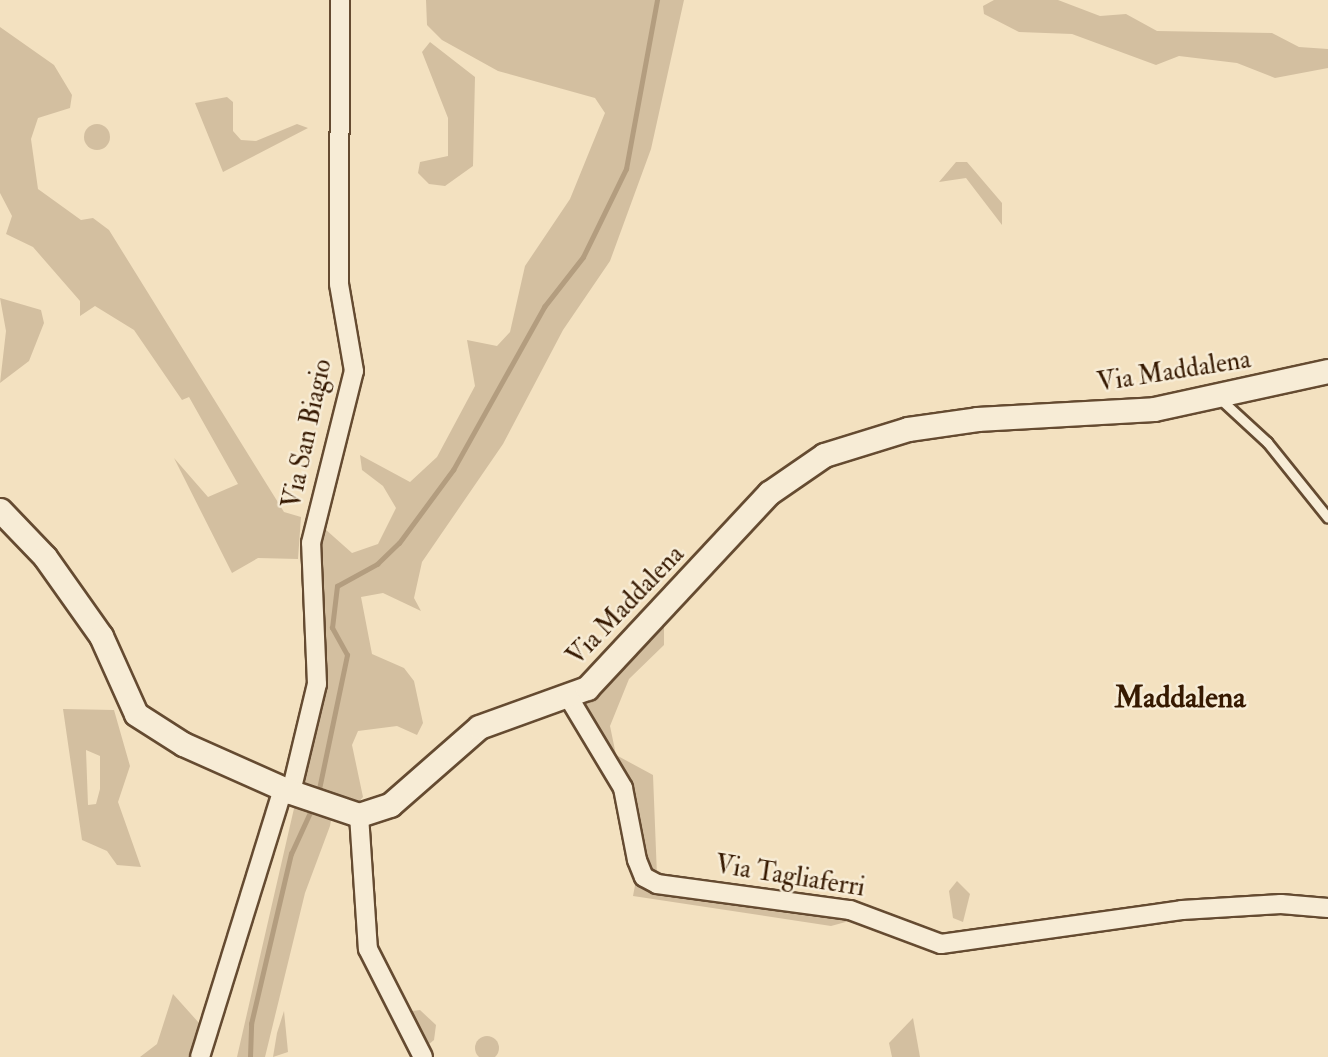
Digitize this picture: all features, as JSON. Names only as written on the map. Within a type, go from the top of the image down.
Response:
[{"type":"street","name":"Via San Biagio","points":[[200,1057],[290,792],[317,684],[312,543],[354,370],[339,284],[340,0]]},
{"type":"street","name":"Via Maddalena","points":[[359,815],[390,805],[480,727],[569,698],[635,641],[769,493],[824,455],[908,429],[977,419],[1128,412],[1217,396],[1328,371]]},
{"type":"street","points":[[0,510],[45,557],[102,636],[136,714],[183,744],[290,792],[359,815],[368,949],[423,1057]]},
{"type":"street","name":"Via Tagliaferri","points":[[569,698],[623,788],[637,860],[644,877],[657,884],[850,910],[941,944],[1182,910],[1281,904],[1328,908]]},
{"type":"lane","points":[[1217,396],[1267,442],[1328,518]]},
{"type":"shaded area","points":[[426,0],[684,0],[651,149],[610,261],[563,330],[503,444],[422,562],[414,598],[421,611],[383,593],[361,597],[372,654],[404,668],[414,681],[423,723],[417,735],[397,726],[358,731],[352,745],[363,797],[358,803],[329,799],[297,781],[316,708],[316,521],[352,553],[378,544],[396,508],[383,486],[362,470],[360,455],[410,482],[437,457],[475,386],[467,340],[497,346],[510,332],[525,266],[570,199],[605,113],[595,98],[498,71],[442,40],[427,25]]},
{"type":"shaded area","points":[[994,0],[1058,0],[1100,16],[1126,14],[1157,31],[1272,33],[1299,47],[1328,49],[1328,68],[1275,78],[1237,63],[1179,56],[1156,65],[1072,34],[1019,32],[984,14],[983,6]]},
{"type":"shaded area","points":[[0,27],[54,65],[72,95],[70,108],[38,118],[31,139],[38,189],[81,220],[93,218],[109,230],[284,512],[301,517],[298,559],[258,558],[232,573],[174,458],[208,497],[238,484],[189,397],[182,400],[134,330],[95,306],[80,316],[80,301],[33,247],[6,234],[12,216],[0,193]]},
{"type":"shaded area","points":[[430,42],[475,77],[473,166],[445,186],[429,184],[418,173],[420,162],[448,156],[448,118],[422,52]]},
{"type":"shaded area","points":[[227,97],[233,102],[233,131],[241,140],[256,141],[297,124],[308,128],[223,172],[195,103]]},
{"type":"shaded area","points":[[97,124],[106,128],[110,137],[106,146],[97,150],[88,146],[84,137],[88,128]]},
{"type":"shaded area","points":[[956,162],[967,162],[1002,203],[1002,225],[966,178],[939,182]]},
{"type":"shaded area","points":[[0,298],[41,310],[44,323],[29,361],[0,383],[6,331]]},
{"type":"shaded area","points":[[664,614],[664,645],[629,679],[610,726],[616,755],[653,775],[657,876],[644,872],[625,786],[574,703]]},
{"type":"shaded area","points":[[63,709],[114,710],[130,766],[118,802],[141,867],[117,865],[107,851],[82,840]],"holes":[[[86,750],[100,756],[100,789],[96,804],[88,805]]]},
{"type":"shaded area","points":[[295,804],[332,815],[330,826],[305,893],[265,1057],[237,1057]]},
{"type":"shaded area","points":[[636,880],[834,911],[853,920],[831,926],[633,896]]},
{"type":"shaded area","points":[[957,881],[970,894],[963,922],[953,918],[949,891]]},
{"type":"shaded area","points":[[173,994],[199,1023],[193,1057],[140,1057],[157,1044]]},
{"type":"shaded area","points":[[420,1010],[436,1025],[434,1040],[423,1049],[405,1012]]},
{"type":"shaded area","points":[[284,1011],[288,1052],[273,1057],[277,1033]]},
{"type":"shaded area","points":[[913,1018],[920,1057],[892,1057],[889,1043]]},
{"type":"shaded area","points":[[487,1036],[495,1040],[499,1048],[495,1056],[487,1060],[479,1056],[475,1048],[479,1040]]},
{"type":"waterway","points":[[318,794],[347,655],[332,628],[337,586],[377,564],[399,543],[453,470],[544,307],[583,257],[626,169],[657,0]]},
{"type":"waterway","points":[[250,1057],[251,1024],[291,854],[313,806]]},
{"type":"district","name":"Maddalena","points":[[1180,698]]}]
